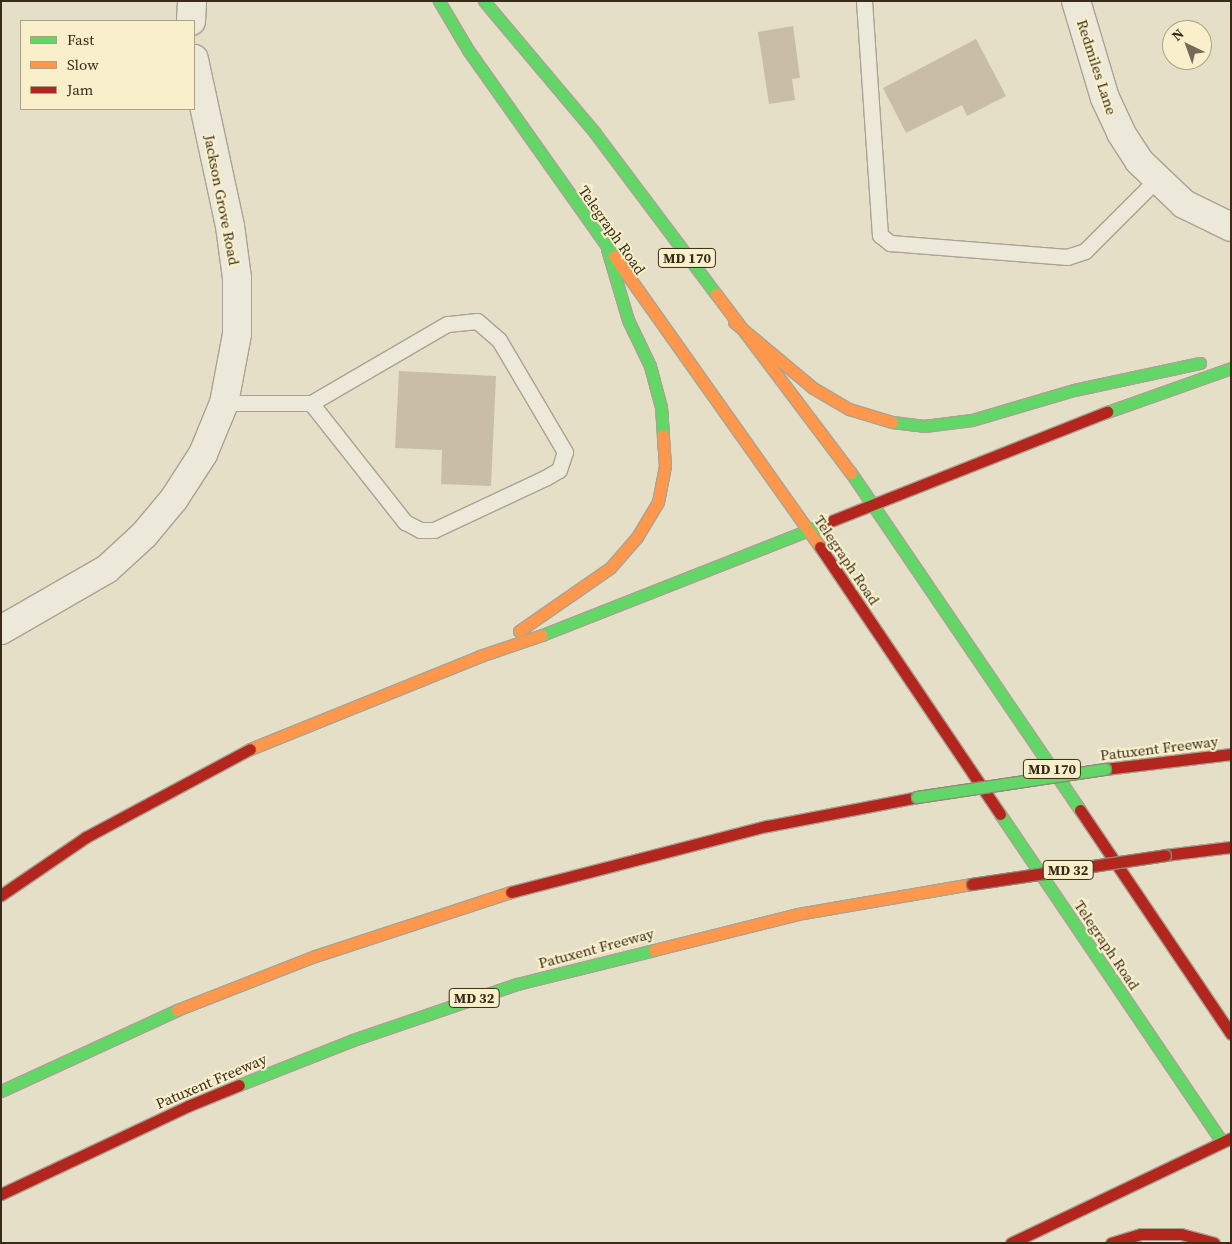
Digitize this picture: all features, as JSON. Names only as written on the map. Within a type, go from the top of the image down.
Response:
[{"type":"main road","name":"Telegraph Road","points":[[439,1],[468,50],[607,249],[807,528],[1226,1140]]},
{"type":"main road","name":"MD 170","points":[[484,1],[595,133],[734,322],[874,504],[1231,1034]]},
{"type":"main road","points":[[480,656],[563,604],[610,568],[637,537],[658,502],[665,466],[661,407],[650,366],[628,320],[607,249]]},
{"type":"main road","points":[[734,322],[813,388],[849,409],[890,422],[924,426],[972,420],[1074,390],[1231,357]]},
{"type":"main road","points":[[1,894],[86,837],[250,749],[358,702],[480,656],[582,621],[807,528],[874,504],[1086,419],[1231,368]]},
{"type":"main road","name":"Patuxent Freeway","points":[[1,1091],[161,1016],[315,956],[482,900],[757,828],[917,797],[1105,769],[1231,754]]},
{"type":"main road","name":"Patuxent Freeway","points":[[1,1194],[197,1102],[353,1040],[517,984],[798,914],[972,884],[1231,847]]},
{"type":"main road","points":[[1010,1243],[1226,1140]]},
{"type":"main road","points":[[1111,1243],[1141,1234],[1181,1234],[1214,1243]]},
{"type":"street","points":[[191,20],[192,1]]},
{"type":"street","name":"Redmiles Lane","points":[[1076,1],[1105,98],[1121,133],[1156,180],[1184,204],[1231,228]]},
{"type":"street","name":"Jackson Grove Road","points":[[1,630],[107,570],[144,535],[174,499],[203,454],[224,403],[237,334],[237,278],[230,226],[195,64]]},
{"type":"lane","points":[[864,1],[880,235],[890,243],[1067,257],[1085,251],[1156,180]]},
{"type":"lane","points":[[224,403],[311,403],[447,324],[477,321],[499,340],[565,452],[560,470],[434,530],[420,530],[405,522],[311,403]]},
{"type":"building","points":[[793,26],[800,78],[792,79],[795,100],[769,104],[758,32]]},
{"type":"building","points":[[976,39],[1006,96],[967,116],[962,105],[906,133],[883,88]]},
{"type":"building","points":[[399,371],[496,376],[491,486],[441,484],[442,450],[395,448]]},
{"type":"traffic: fast","points":[[439,1],[468,50],[614,256]]},
{"type":"traffic: fast","points":[[484,1],[595,133],[716,294]]},
{"type":"traffic: fast","points":[[607,249],[628,320],[650,366],[661,407],[663,435]]},
{"type":"traffic: fast","points":[[892,422],[924,426],[972,420],[1074,390],[1200,363]]},
{"type":"traffic: fast","points":[[1107,412],[1231,368]]},
{"type":"traffic: fast","points":[[851,473],[1080,810]]},
{"type":"traffic: fast","points":[[542,635],[821,525]]},
{"type":"traffic: fast","points":[[917,797],[1105,769]]},
{"type":"traffic: fast","points":[[1000,814],[1222,1142]]},
{"type":"traffic: fast","points":[[239,1085],[353,1040],[517,984],[654,950]]},
{"type":"traffic: fast","points":[[1,1091],[177,1010]]},
{"type":"traffic: slow","points":[[614,256],[820,547]]},
{"type":"traffic: slow","points":[[716,294],[851,473]]},
{"type":"traffic: slow","points":[[734,322],[813,388],[849,409],[892,422]]},
{"type":"traffic: slow","points":[[519,631],[610,568],[637,537],[658,502],[665,466],[663,435]]},
{"type":"traffic: slow","points":[[250,749],[480,656],[542,635]]},
{"type":"traffic: slow","points":[[654,950],[798,914],[972,884]]},
{"type":"traffic: slow","points":[[177,1010],[315,956],[511,892]]},
{"type":"traffic: jam","points":[[821,525],[1107,412]]},
{"type":"traffic: jam","points":[[820,547],[1000,814]]},
{"type":"traffic: jam","points":[[1,895],[86,837],[250,749]]},
{"type":"traffic: jam","points":[[1105,769],[1231,754]]},
{"type":"traffic: jam","points":[[511,892],[767,826],[917,797]]},
{"type":"traffic: jam","points":[[1080,810],[1231,1034]]},
{"type":"traffic: jam","points":[[1165,855],[1231,847]]},
{"type":"traffic: jam","points":[[972,884],[1165,855]]},
{"type":"traffic: jam","points":[[1,1194],[188,1106],[239,1085]]},
{"type":"traffic: jam","points":[[1011,1243],[1231,1138]]},
{"type":"traffic: jam","points":[[1111,1243],[1141,1234],[1181,1234],[1214,1243]]}]
